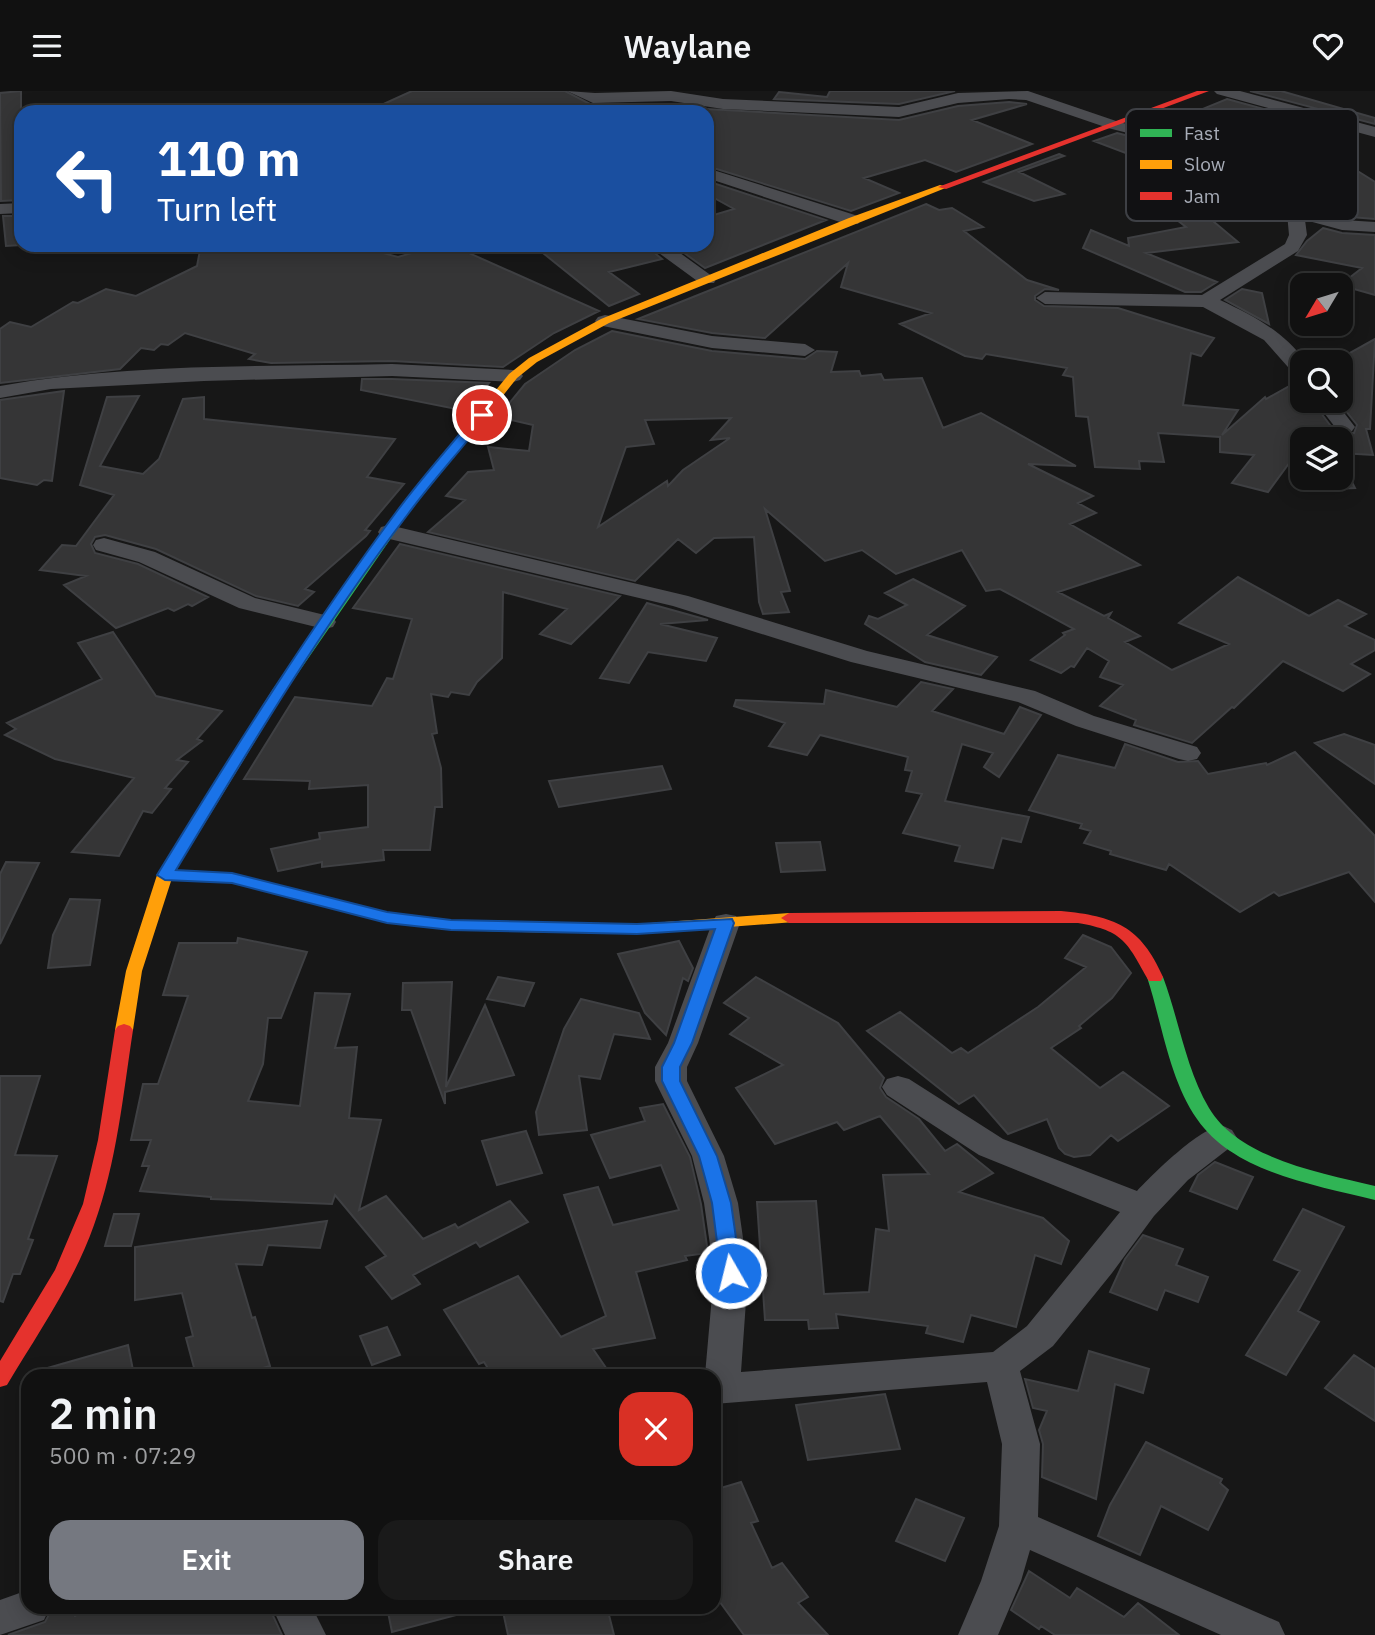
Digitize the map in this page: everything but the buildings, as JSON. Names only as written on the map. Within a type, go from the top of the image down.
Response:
[{"type":"street","points":[[575,91],[593,98],[671,96],[723,104],[899,112],[958,98],[1009,94],[1047,101],[1126,128]]},
{"type":"street","points":[[1157,109],[1206,91]]},
{"type":"street","points":[[1222,91],[1289,109]]},
{"type":"street","points":[[0,1379],[69,1262],[92,1204],[109,1127],[134,971],[165,875],[262,716],[324,622],[389,532],[513,376],[533,360],[605,321],[852,220],[1126,121]]},
{"type":"street","points":[[1358,127],[1375,132]]},
{"type":"street","points":[[714,175],[852,220]]},
{"type":"street","points":[[1206,301],[1292,247],[1298,235],[1297,221]]},
{"type":"street","points":[[1328,221],[1342,225],[1375,227]]},
{"type":"street","points":[[667,252],[707,279]]},
{"type":"street","points":[[1045,298],[1206,301],[1274,336],[1290,353]]},
{"type":"street","points":[[605,321],[712,342],[805,350]]},
{"type":"street","points":[[0,392],[51,383],[204,375],[391,370],[513,376]]},
{"type":"street","points":[[1334,413],[1345,427]]},
{"type":"street","points":[[389,532],[680,601],[860,657],[1026,696],[1085,720],[1188,753]]},
{"type":"street","points":[[104,545],[147,557],[247,603],[324,622]]},
{"type":"street","points":[[165,875],[232,878],[387,918],[451,925],[637,929],[785,918],[1061,916],[1098,921],[1123,930],[1142,948],[1195,1097],[1208,1121],[1221,1137],[1258,1157],[1318,1179],[1375,1193]]},
{"type":"street","points":[[720,1369],[731,1273],[722,1203],[708,1156],[671,1081],[671,1067],[683,1043],[726,923]]},
{"type":"street","points":[[898,1087],[990,1147],[1142,1207]]},
{"type":"street","points":[[721,1387],[1001,1366],[1040,1336],[1100,1264],[1142,1207],[1176,1171],[1221,1137]]},
{"type":"street","points":[[978,1635],[1001,1581],[1018,1526],[1021,1444],[1001,1366]]},
{"type":"street","points":[[1018,1526],[1265,1635]]},
{"type":"street","points":[[0,1619],[21,1611]]},
{"type":"street","points":[[296,1614],[306,1635]]},
{"type":"traffic: fast","points":[[280,689],[403,512],[463,438]]},
{"type":"traffic: fast","points":[[165,875],[232,878],[387,918],[451,925],[521,927]]},
{"type":"traffic: fast","points":[[1155,977],[1188,1081],[1203,1114],[1216,1131],[1256,1157],[1280,1167],[1375,1193]]},
{"type":"traffic: slow","points":[[463,438],[513,376],[533,360],[605,321],[852,220],[943,187]]},
{"type":"traffic: slow","points":[[124,1030],[134,971],[165,875],[280,689]]},
{"type":"traffic: slow","points":[[521,927],[637,929],[789,918]]},
{"type":"traffic: jam","points":[[1156,109],[1205,91]]},
{"type":"traffic: jam","points":[[943,187],[1126,120]]},
{"type":"traffic: jam","points":[[789,918],[1061,916],[1093,920],[1107,924],[1130,938],[1140,948],[1155,977]]},
{"type":"traffic: jam","points":[[0,1379],[51,1294],[84,1227],[103,1161],[124,1030]]},
{"type":"route","points":[[482,415],[403,512],[324,622],[262,716],[165,875],[232,878],[387,918],[451,925],[637,929],[726,923],[683,1043],[671,1067],[671,1081],[708,1156],[722,1203],[731,1273]]}]
